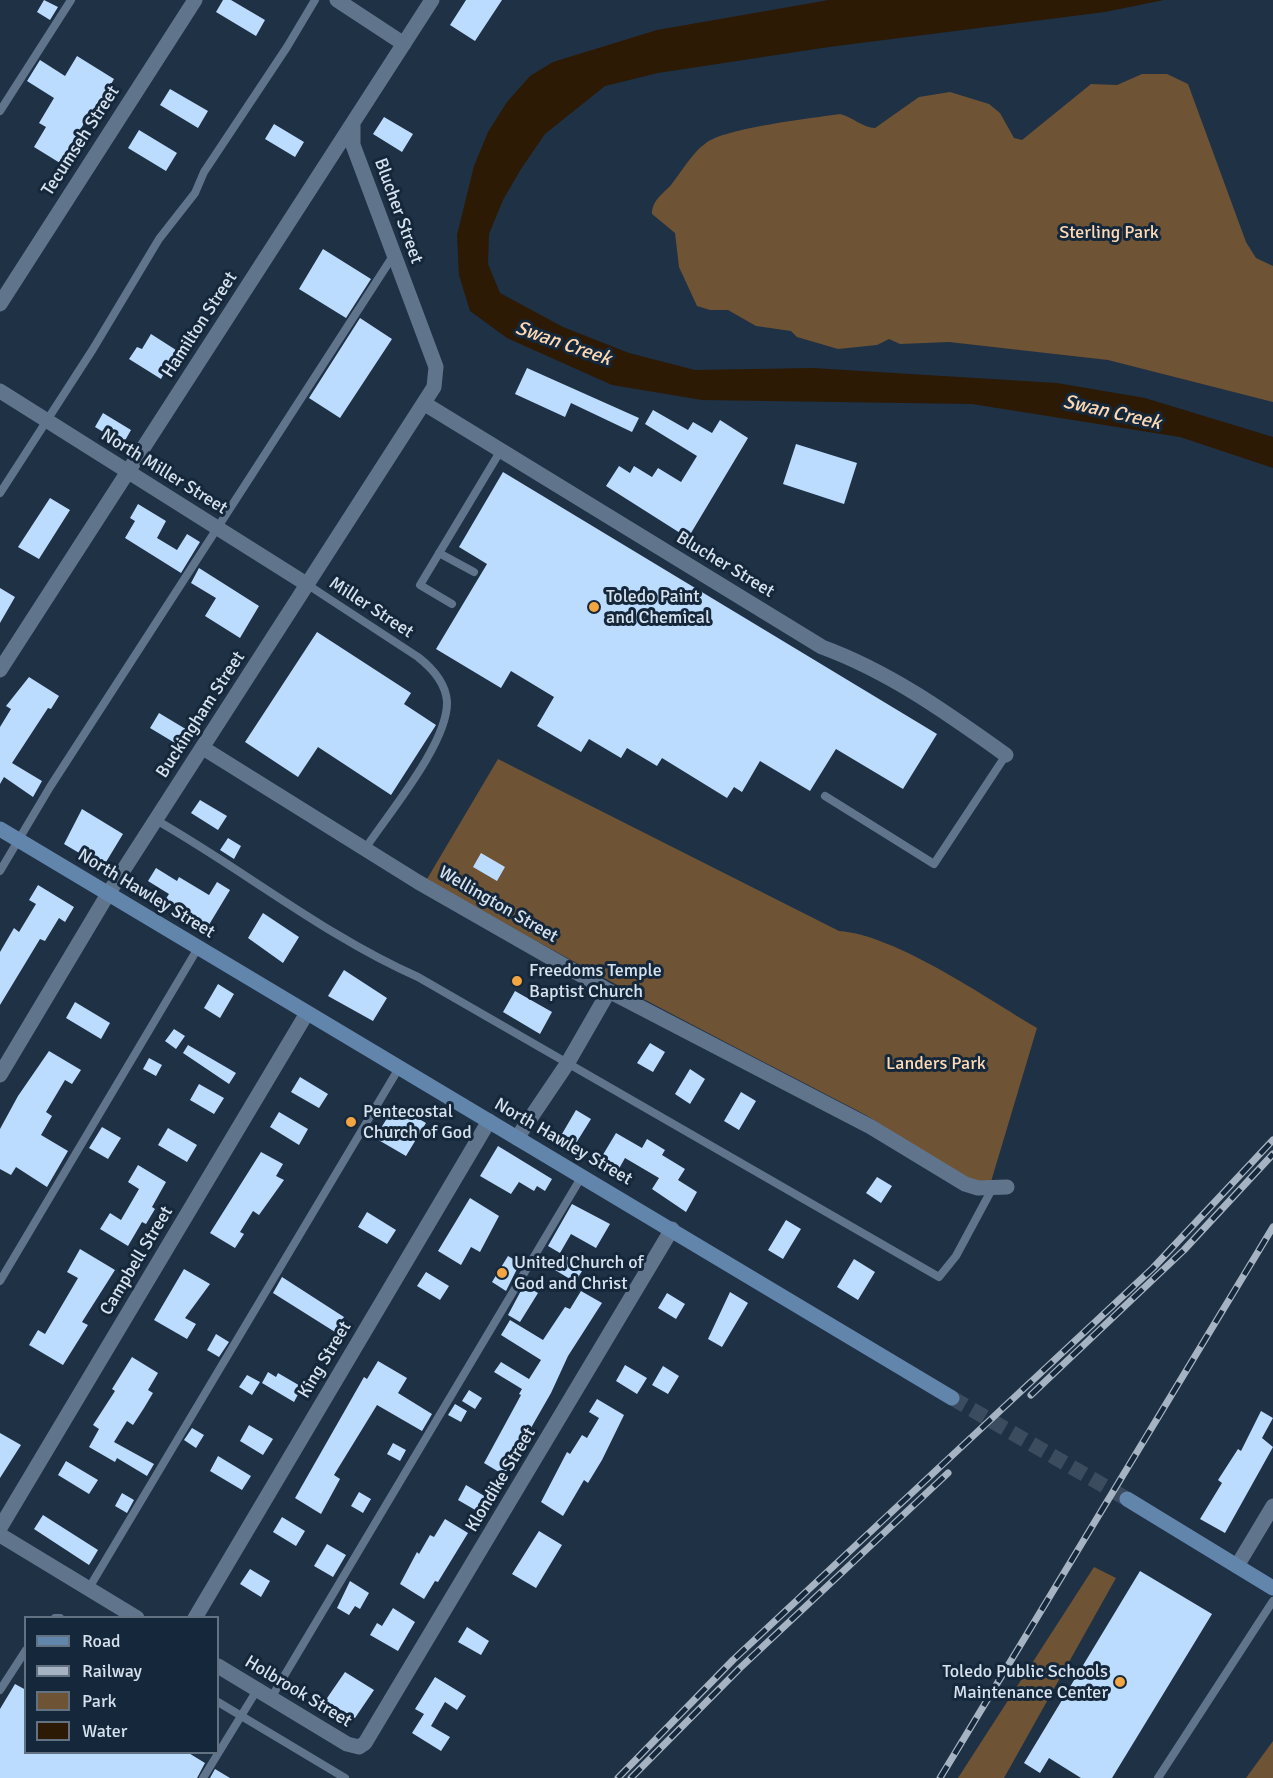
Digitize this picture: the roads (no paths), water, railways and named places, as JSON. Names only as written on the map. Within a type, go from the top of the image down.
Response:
[{"type":"street","name":"Tecumseh Street","points":[[0,304],[195,0]]},
{"type":"street","points":[[336,0],[404,44]]},
{"type":"street","name":"Hamilton Street","points":[[0,670],[432,0]]},
{"type":"street","name":"Blucher Street","points":[[353,124],[353,145],[436,368],[437,378]]},
{"type":"street","name":"Buckingham Street","points":[[0,1075],[108,894],[425,404],[437,378]]},
{"type":"street","name":"North Miller Street","points":[[0,391],[308,585]]},
{"type":"street","name":"Blucher Street","points":[[425,404],[822,647],[856,660],[922,696],[1006,754]]},
{"type":"street","name":"Wellington Street","points":[[203,748],[365,849],[609,991],[871,1126],[965,1184],[1000,1188]]},
{"type":"street","name":"North Hawley Street","points":[[0,829],[952,1398]]},
{"type":"street","points":[[517,1138],[567,1064],[609,991]]},
{"type":"street","name":"Campbell Street","points":[[0,1528],[307,1013]]},
{"type":"street","name":"King Street","points":[[196,1616],[489,1122]]},
{"type":"street","name":"Klondike Street","points":[[359,1748],[370,1737],[672,1229]]},
{"type":"street","points":[[1127,1499],[1273,1588]]},
{"type":"street","points":[[1237,1566],[1273,1506]]},
{"type":"street","points":[[0,1535],[135,1616]]},
{"type":"street","name":"Holbrook Street","points":[[219,1667],[347,1744],[359,1748]]},
{"type":"lane","points":[[0,111],[71,0]]},
{"type":"lane","points":[[0,493],[93,349],[159,239],[195,193],[204,172],[287,48],[315,0]]},
{"type":"lane","points":[[0,871],[393,256]]},
{"type":"lane","points":[[452,604],[420,585],[501,450]]},
{"type":"lane","points":[[439,553],[474,572]]},
{"type":"lane","name":"Miller Street","points":[[308,585],[430,666],[445,689],[447,701],[443,725],[414,777],[365,849]]},
{"type":"lane","points":[[825,796],[933,864],[1006,754]]},
{"type":"lane","points":[[156,820],[388,964],[418,977],[939,1277],[956,1256],[1000,1188]]},
{"type":"lane","points":[[0,1281],[198,948]]},
{"type":"lane","points":[[89,1588],[399,1068]]},
{"type":"lane","points":[[271,1698],[582,1175]]},
{"type":"lane","points":[[1158,1778],[1273,1601]]},
{"type":"lane","points":[[0,1690],[24,1653]]},
{"type":"lane","points":[[219,1752],[257,1690]]},
{"type":"lane","points":[[219,1703],[345,1778]]},
{"type":"lane","points":[[203,1778],[218,1754]]},
{"type":"water","name":"Swan Creek","points":[[829,0],[1164,0],[1105,12],[829,47],[658,73],[605,86],[545,134],[503,200],[489,234],[488,264],[500,293],[563,327],[629,353],[695,370],[813,368],[1057,383],[1145,398],[1273,437],[1273,468],[1180,437],[972,404],[702,400],[612,385],[507,338],[470,311],[459,275],[457,235],[474,166],[488,132],[507,102],[530,76],[553,62],[657,30]]},
{"type":"tunnel","points":[[952,1398],[1127,1499]]},
{"type":"railway","points":[[618,1778],[733,1660],[1153,1268],[1273,1140]]},
{"type":"railway","points":[[1031,1395],[1184,1250],[1273,1154]]},
{"type":"railway","points":[[940,1778],[1273,1227]]},
{"type":"railway","points":[[631,1778],[740,1668],[948,1473]]},
{"type":"place","name":"Toledo Paint and Chemical","points":[[594,607]]},
{"type":"place","name":"Freedoms Temple Baptist Church","points":[[517,981]]},
{"type":"place","name":"Pentecostal Church of God","points":[[351,1122]]},
{"type":"place","name":"United Church of God and Christ","points":[[502,1273]]},
{"type":"place","name":"Toledo Public Schools Maintenance Center","points":[[1120,1682]]},
{"type":"park label","name":"Sterling Park","points":[[1109,233]]},
{"type":"park label","name":"Landers Park","points":[[936,1064]]}]
